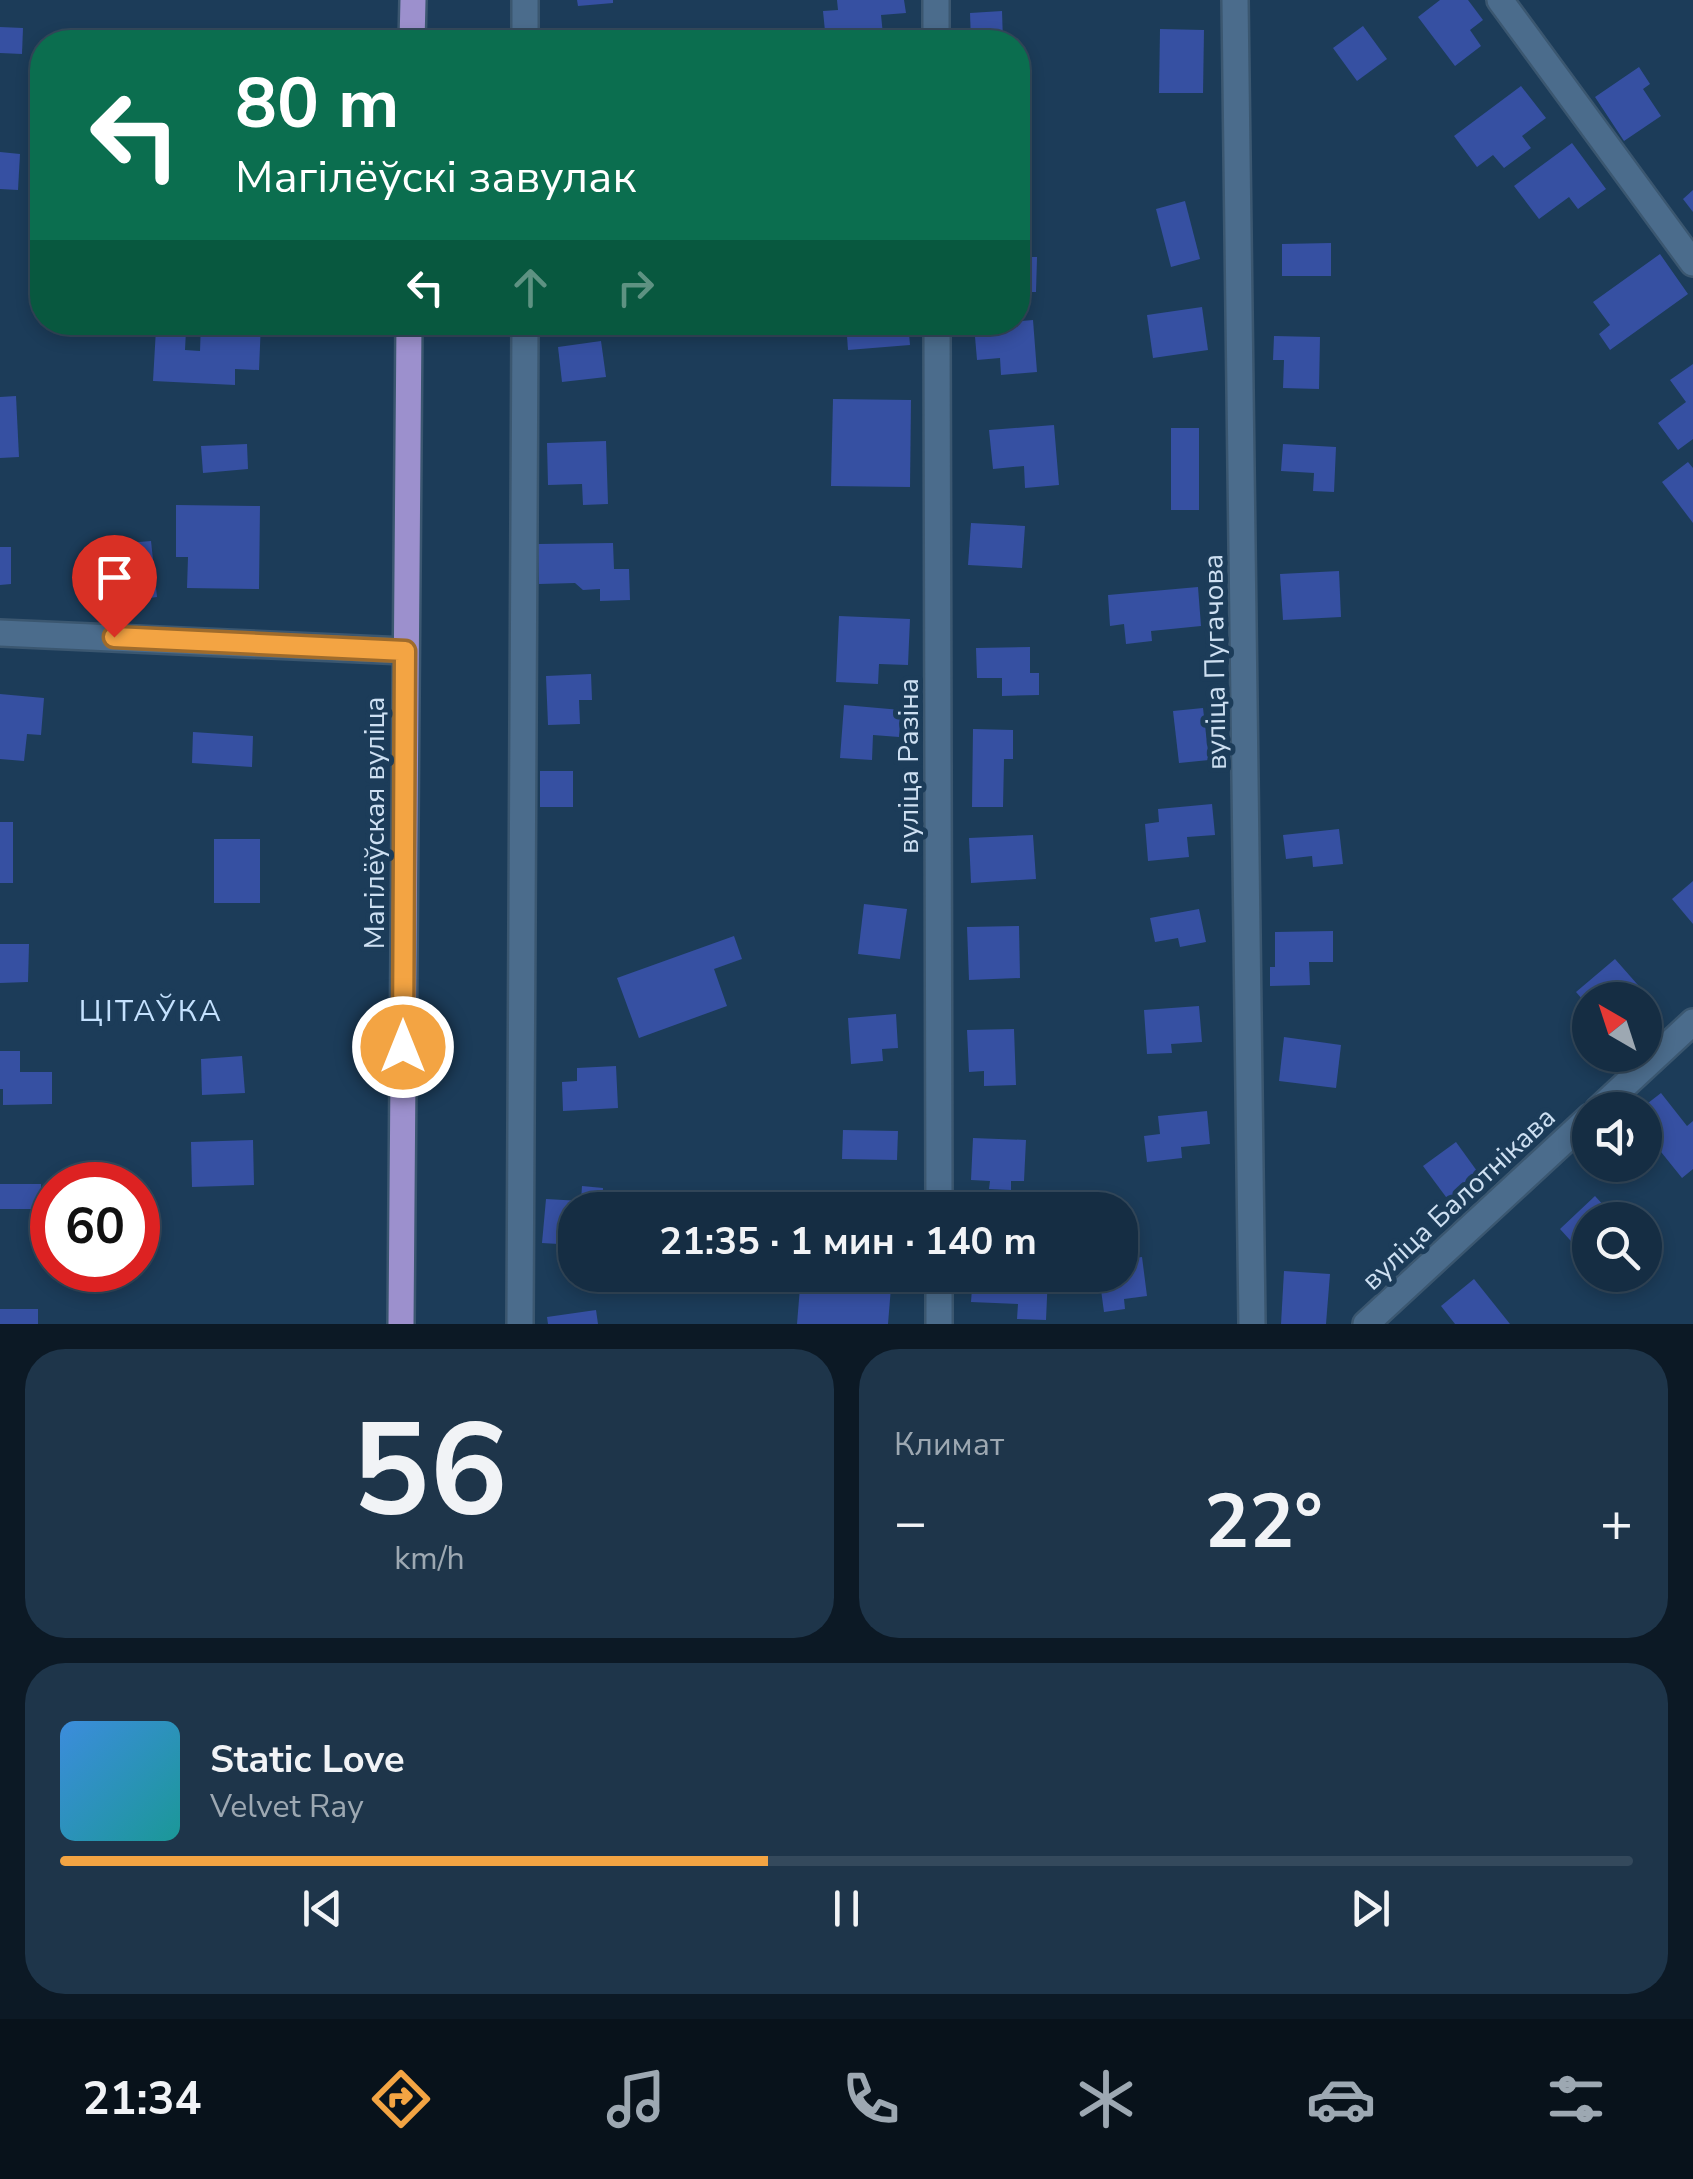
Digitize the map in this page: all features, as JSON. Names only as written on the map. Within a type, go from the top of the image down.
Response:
[{"type":"main road","points":[[412,0],[412,30]]},
{"type":"main road","name":"Магілёўская вуліца","points":[[402,1324],[409,335]]},
{"type":"street","points":[[525,30],[526,0]]},
{"type":"street","points":[[936,0],[936,30]]},
{"type":"street","name":"вуліца Пугачова","points":[[1235,0],[1252,1324]]},
{"type":"street","points":[[1500,0],[1693,262]]},
{"type":"street","points":[[520,1324],[525,335]]},
{"type":"street","name":"вуліца Разіна","points":[[937,335],[939,1192]]},
{"type":"street","points":[[0,632],[405,651]]},
{"type":"street","name":"вуліца Балотнікава","points":[[1617,1092],[1693,1022]]},
{"type":"street","name":"вуліца Балотнікава","points":[[1366,1324],[1572,1134]]},
{"type":"street","points":[[939,1292],[939,1324]]},
{"type":"building","points":[[577,0],[613,0],[613,3],[578,6]]},
{"type":"building","points":[[837,0],[904,0],[906,13],[881,15],[882,30],[825,30],[823,11],[838,10]]},
{"type":"building","points":[[1440,0],[1468,0],[1483,20],[1470,30],[1481,46],[1455,66],[1418,17]]},
{"type":"building","points":[[1002,11],[1003,30],[971,30],[970,13]]},
{"type":"building","points":[[1363,26],[1387,59],[1357,81],[1333,48]]},
{"type":"building","points":[[0,27],[23,28],[22,54],[0,53]]},
{"type":"building","points":[[1160,29],[1204,30],[1203,93],[1159,93]]},
{"type":"building","points":[[1639,67],[1650,84],[1643,89],[1661,116],[1624,141],[1595,97]]},
{"type":"building","points":[[1521,86],[1546,118],[1522,136],[1531,148],[1504,168],[1493,155],[1477,167],[1454,136]]},
{"type":"building","points":[[1572,143],[1606,189],[1578,209],[1569,197],[1539,219],[1514,186]]},
{"type":"building","points":[[0,152],[20,154],[18,190],[0,189]]},
{"type":"building","points":[[1693,190],[1693,212],[1683,199]]},
{"type":"building","points":[[1185,201],[1200,259],[1171,267],[1156,209]]},
{"type":"building","points":[[1331,243],[1331,276],[1282,276],[1282,244]]},
{"type":"building","points":[[1660,254],[1688,294],[1610,350],[1599,334],[1610,325],[1593,302]]},
{"type":"building","points":[[1030,257],[1037,257],[1036,292],[1030,292]]},
{"type":"building","points":[[1202,307],[1208,350],[1153,358],[1147,315]]},
{"type":"building","points":[[1033,320],[1037,372],[1001,375],[1000,358],[977,360],[975,335],[1030,335]]},
{"type":"building","points":[[156,335],[186,335],[185,350],[200,351],[201,335],[260,335],[259,370],[235,369],[235,385],[153,381]]},
{"type":"building","points":[[847,335],[909,335],[910,345],[848,350]]},
{"type":"building","points":[[1274,336],[1320,337],[1319,389],[1283,388],[1284,360],[1273,360]]},
{"type":"building","points":[[601,341],[606,377],[562,382],[558,347]]},
{"type":"building","points":[[1693,364],[1693,439],[1678,450],[1658,423],[1686,402],[1670,380]]},
{"type":"building","points":[[16,396],[19,457],[0,458],[0,397]]},
{"type":"building","points":[[833,399],[911,400],[910,487],[831,486]]},
{"type":"building","points":[[1054,425],[1059,485],[1025,488],[1024,466],[993,469],[989,430]]},
{"type":"building","points":[[1171,428],[1199,428],[1199,510],[1171,510]]},
{"type":"building","points":[[606,441],[608,504],[583,505],[582,484],[548,485],[547,443]]},
{"type":"building","points":[[247,444],[248,469],[203,473],[201,446]]},
{"type":"building","points":[[1283,444],[1336,447],[1334,492],[1313,491],[1314,473],[1281,471]]},
{"type":"building","points":[[1688,462],[1693,468],[1693,523],[1662,482]]},
{"type":"building","points":[[176,505],[260,506],[259,589],[187,588],[188,557],[176,557]]},
{"type":"building","points":[[971,523],[1025,526],[1022,568],[968,565]]},
{"type":"building","points":[[151,541],[157,597],[134,600],[127,543]]},
{"type":"building","points":[[613,543],[614,569],[629,569],[630,600],[600,601],[600,589],[583,590],[575,583],[539,584],[538,544]]},
{"type":"building","points":[[0,547],[11,547],[11,584],[0,585]]},
{"type":"building","points":[[1339,571],[1341,617],[1283,620],[1280,574]]},
{"type":"building","points":[[1198,587],[1201,626],[1151,631],[1152,641],[1126,644],[1124,624],[1110,626],[1108,595]]},
{"type":"building","points":[[839,616],[910,619],[908,665],[879,664],[878,684],[836,682]]},
{"type":"building","points":[[1030,647],[1030,673],[1039,673],[1039,695],[1002,696],[1002,678],[977,678],[976,648]]},
{"type":"building","points":[[591,674],[592,700],[579,700],[580,724],[548,725],[546,676]]},
{"type":"building","points":[[0,694],[44,698],[41,735],[27,734],[24,761],[0,759]]},
{"type":"building","points":[[844,705],[901,710],[899,737],[873,735],[872,760],[840,758]]},
{"type":"building","points":[[1203,708],[1209,760],[1179,763],[1173,711]]},
{"type":"building","points":[[973,729],[1013,730],[1013,759],[1004,759],[1003,807],[972,807]]},
{"type":"building","points":[[193,732],[253,736],[252,767],[192,763]]},
{"type":"building","points":[[540,771],[573,771],[573,807],[540,807]]},
{"type":"building","points":[[1212,804],[1215,835],[1187,837],[1189,857],[1148,861],[1145,824],[1159,822],[1158,809]]},
{"type":"building","points":[[0,822],[13,822],[13,883],[0,883]]},
{"type":"building","points":[[1339,829],[1343,864],[1313,867],[1312,856],[1286,859],[1283,835]]},
{"type":"building","points":[[1033,835],[1036,879],[971,883],[969,838]]},
{"type":"building","points":[[214,839],[260,839],[260,903],[214,903]]},
{"type":"building","points":[[1693,881],[1693,924],[1672,899]]},
{"type":"building","points":[[864,904],[907,909],[900,959],[858,954]]},
{"type":"building","points":[[1199,909],[1206,942],[1180,947],[1178,938],[1155,942],[1150,918]]},
{"type":"building","points":[[1019,926],[1020,978],[969,980],[967,927]]},
{"type":"building","points":[[1333,931],[1333,962],[1309,962],[1310,985],[1270,986],[1270,967],[1275,967],[1275,932]]},
{"type":"building","points":[[734,936],[742,959],[714,969],[727,1006],[639,1038],[617,978]]},
{"type":"building","points":[[0,944],[29,944],[28,982],[0,983]]},
{"type":"building","points":[[1615,959],[1635,982],[1588,982]]},
{"type":"building","points":[[1199,1006],[1202,1042],[1171,1044],[1172,1053],[1147,1054],[1144,1010]]},
{"type":"building","points":[[896,1014],[898,1048],[882,1049],[883,1061],[851,1064],[848,1018]]},
{"type":"building","points":[[1014,1029],[1016,1085],[984,1086],[984,1071],[969,1072],[967,1030]]},
{"type":"building","points":[[1284,1037],[1341,1045],[1336,1088],[1279,1081]]},
{"type":"building","points":[[0,1051],[20,1051],[20,1072],[52,1072],[52,1104],[3,1105]]},
{"type":"building","points":[[242,1056],[245,1093],[202,1095],[201,1059]]},
{"type":"building","points":[[616,1066],[618,1108],[563,1111],[562,1082],[577,1081],[577,1068]]},
{"type":"building","points":[[1662,1094],[1687,1126],[1693,1121],[1693,1169],[1682,1178],[1662,1153]]},
{"type":"building","points":[[1207,1111],[1210,1144],[1181,1147],[1182,1158],[1147,1162],[1144,1136],[1160,1134],[1158,1116]]},
{"type":"building","points":[[843,1130],[898,1131],[897,1160],[842,1159]]},
{"type":"building","points":[[973,1138],[1026,1140],[1024,1181],[1011,1181],[1011,1190],[989,1189],[990,1181],[971,1180]]},
{"type":"building","points":[[253,1140],[254,1185],[192,1187],[191,1142]]},
{"type":"building","points":[[1456,1142],[1482,1178],[1449,1201],[1423,1166]]},
{"type":"building","points":[[0,1184],[30,1184],[30,1209],[0,1209]]},
{"type":"building","points":[[582,1186],[603,1188],[603,1192],[582,1192]]},
{"type":"building","points":[[546,1199],[558,1200],[558,1244],[542,1243]]},
{"type":"building","points":[[1572,1218],[1572,1242],[1560,1229]]},
{"type":"building","points":[[1142,1257],[1147,1296],[1124,1299],[1125,1309],[1104,1312],[1101,1292],[1138,1292],[1138,1258]]},
{"type":"building","points":[[1284,1271],[1330,1274],[1326,1324],[1281,1324]]},
{"type":"building","points":[[1474,1279],[1510,1324],[1455,1324],[1441,1306]]},
{"type":"building","points":[[800,1292],[891,1292],[888,1324],[797,1324]]},
{"type":"building","points":[[972,1292],[1047,1292],[1046,1320],[1017,1319],[1018,1304],[971,1302]]},
{"type":"building","points":[[0,1309],[38,1309],[38,1324],[0,1324]]},
{"type":"building","points":[[596,1310],[598,1324],[548,1324],[547,1317]]},
{"type":"district","name":"ЦІТАЎКА","points":[[151,1011]]},
{"type":"route","points":[[114,637],[405,651],[403,1047]]}]
